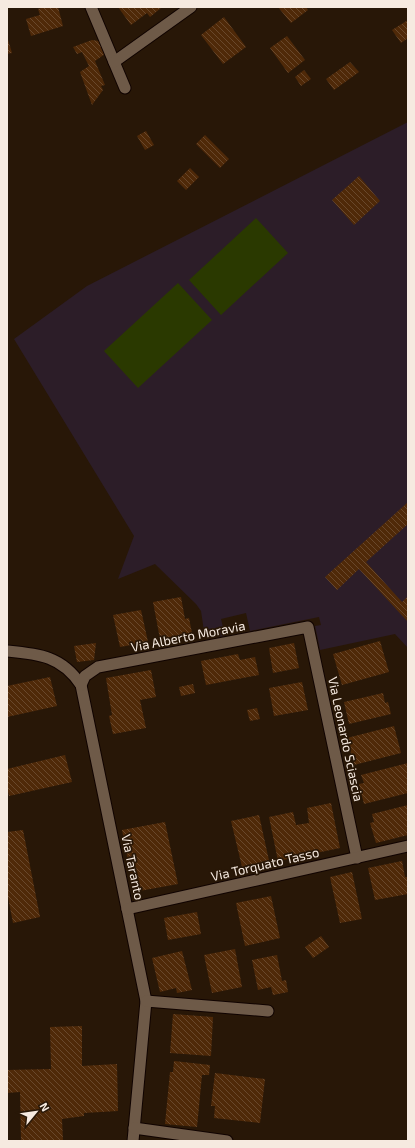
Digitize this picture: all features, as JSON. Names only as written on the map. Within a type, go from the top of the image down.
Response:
[{"type":"street","points":[[91,7],[124,88]]},
{"type":"street","points":[[114,62],[191,7]]},
{"type":"street","name":"Via Alberto Moravia","points":[[82,685],[85,676],[98,667],[308,627]]},
{"type":"street","name":"Via Leonardo Sciascia","points":[[308,627],[358,858]]},
{"type":"street","name":"Via Taranto","points":[[7,651],[31,653],[54,659],[74,673],[82,685],[146,1001],[133,1141]]},
{"type":"street","name":"Via Torquato Tasso","points":[[127,909],[408,846]]},
{"type":"street","points":[[146,1001],[268,1011]]},
{"type":"street","points":[[134,1128],[227,1141]]},
{"type":"shaded area","points":[[408,122],[408,648],[395,634],[320,650],[315,626],[321,625],[319,617],[250,631],[246,613],[221,619],[225,636],[205,638],[201,611],[196,604],[155,564],[118,579],[134,536],[14,339],[87,286]]},
{"type":"green space","points":[[256,218],[288,253],[221,315],[189,280]]},
{"type":"green space","points":[[178,283],[212,320],[138,388],[104,351]]},
{"type":"building","points":[[44,7],[58,7],[63,26],[31,36],[26,19],[40,15],[38,9]]},
{"type":"building","points":[[118,7],[161,8],[150,17],[147,13],[131,25]]},
{"type":"building","points":[[278,7],[306,7],[308,10],[291,23]]},
{"type":"building","points":[[224,17],[246,47],[223,64],[201,35]]},
{"type":"building","points":[[408,20],[408,38],[401,43],[392,30]]},
{"type":"building","points":[[7,36],[12,53],[7,54]]},
{"type":"building","points":[[287,36],[305,60],[288,73],[270,48]]},
{"type":"building","points":[[92,40],[99,41],[105,54],[95,61],[105,85],[101,86],[103,90],[92,105],[80,72],[89,66],[82,52],[77,54],[73,47]]},
{"type":"building","points":[[350,62],[359,72],[334,90],[326,79]]},
{"type":"building","points":[[304,70],[311,79],[301,86],[295,77]]},
{"type":"building","points":[[146,131],[154,145],[145,150],[137,136]]},
{"type":"building","points":[[205,135],[229,159],[220,168],[196,144]]},
{"type":"building","points":[[190,168],[199,177],[186,190],[177,181]]},
{"type":"building","points":[[359,176],[380,201],[354,225],[332,200]]},
{"type":"building","points":[[408,502],[408,524],[366,562],[402,602],[408,596],[408,622],[359,569],[337,590],[325,577]]},
{"type":"building","points":[[181,597],[185,619],[189,618],[192,633],[160,639],[153,602]]},
{"type":"building","points":[[141,610],[148,642],[120,647],[113,615]]},
{"type":"building","points":[[380,641],[389,672],[342,685],[333,654]]},
{"type":"building","points":[[96,643],[94,660],[77,662],[74,646]]},
{"type":"building","points":[[294,643],[299,668],[273,673],[269,648]]},
{"type":"building","points":[[238,654],[240,660],[255,657],[259,675],[206,685],[201,661]]},
{"type":"building","points":[[151,670],[156,697],[140,700],[146,728],[113,734],[109,716],[112,715],[106,678]]},
{"type":"building","points":[[50,677],[57,706],[7,717],[7,686]]},
{"type":"building","points":[[302,682],[308,710],[274,716],[269,688]]},
{"type":"building","points":[[193,684],[195,693],[181,696],[179,687]]},
{"type":"building","points":[[383,693],[385,703],[388,702],[391,714],[349,724],[344,702]]},
{"type":"building","points":[[257,708],[260,719],[250,721],[247,710]]},
{"type":"building","points":[[394,726],[401,753],[354,765],[347,738]]},
{"type":"building","points":[[65,755],[72,782],[9,796],[7,787],[7,769]]},
{"type":"building","points":[[408,763],[408,793],[364,804],[359,784],[364,783],[361,775]]},
{"type":"building","points":[[331,803],[340,848],[278,861],[269,817],[293,812],[296,825],[309,823],[307,808]]},
{"type":"building","points":[[408,805],[408,835],[376,843],[370,823],[374,822],[372,814]]},
{"type":"building","points":[[259,815],[270,865],[243,871],[231,821]]},
{"type":"building","points":[[165,822],[178,884],[134,892],[122,830]]},
{"type":"building","points":[[23,830],[40,917],[13,923],[7,892],[7,832]]},
{"type":"building","points":[[402,861],[405,877],[408,877],[408,894],[375,900],[368,868]]},
{"type":"building","points":[[352,872],[362,919],[340,923],[330,877]]},
{"type":"building","points":[[271,896],[280,938],[245,946],[236,903]]},
{"type":"building","points":[[197,912],[201,934],[168,940],[164,918]]},
{"type":"building","points":[[321,936],[329,947],[313,958],[305,947]]},
{"type":"building","points":[[235,949],[242,987],[212,993],[204,955]]},
{"type":"building","points":[[182,951],[192,990],[177,993],[176,988],[160,992],[152,958]]},
{"type":"building","points":[[277,955],[282,981],[286,980],[288,992],[273,995],[271,987],[258,990],[252,960]]},
{"type":"building","points":[[173,1014],[213,1017],[211,1056],[170,1053]]},
{"type":"building","points":[[82,1026],[82,1066],[117,1064],[118,1111],[84,1113],[84,1116],[62,1119],[63,1141],[21,1141],[20,1092],[7,1093],[7,1070],[51,1069],[50,1027]]},
{"type":"building","points":[[174,1061],[210,1065],[209,1075],[202,1075],[197,1127],[165,1124],[170,1072],[173,1072]]},
{"type":"building","points":[[215,1073],[265,1079],[260,1123],[214,1118],[215,1106],[211,1106]]}]
